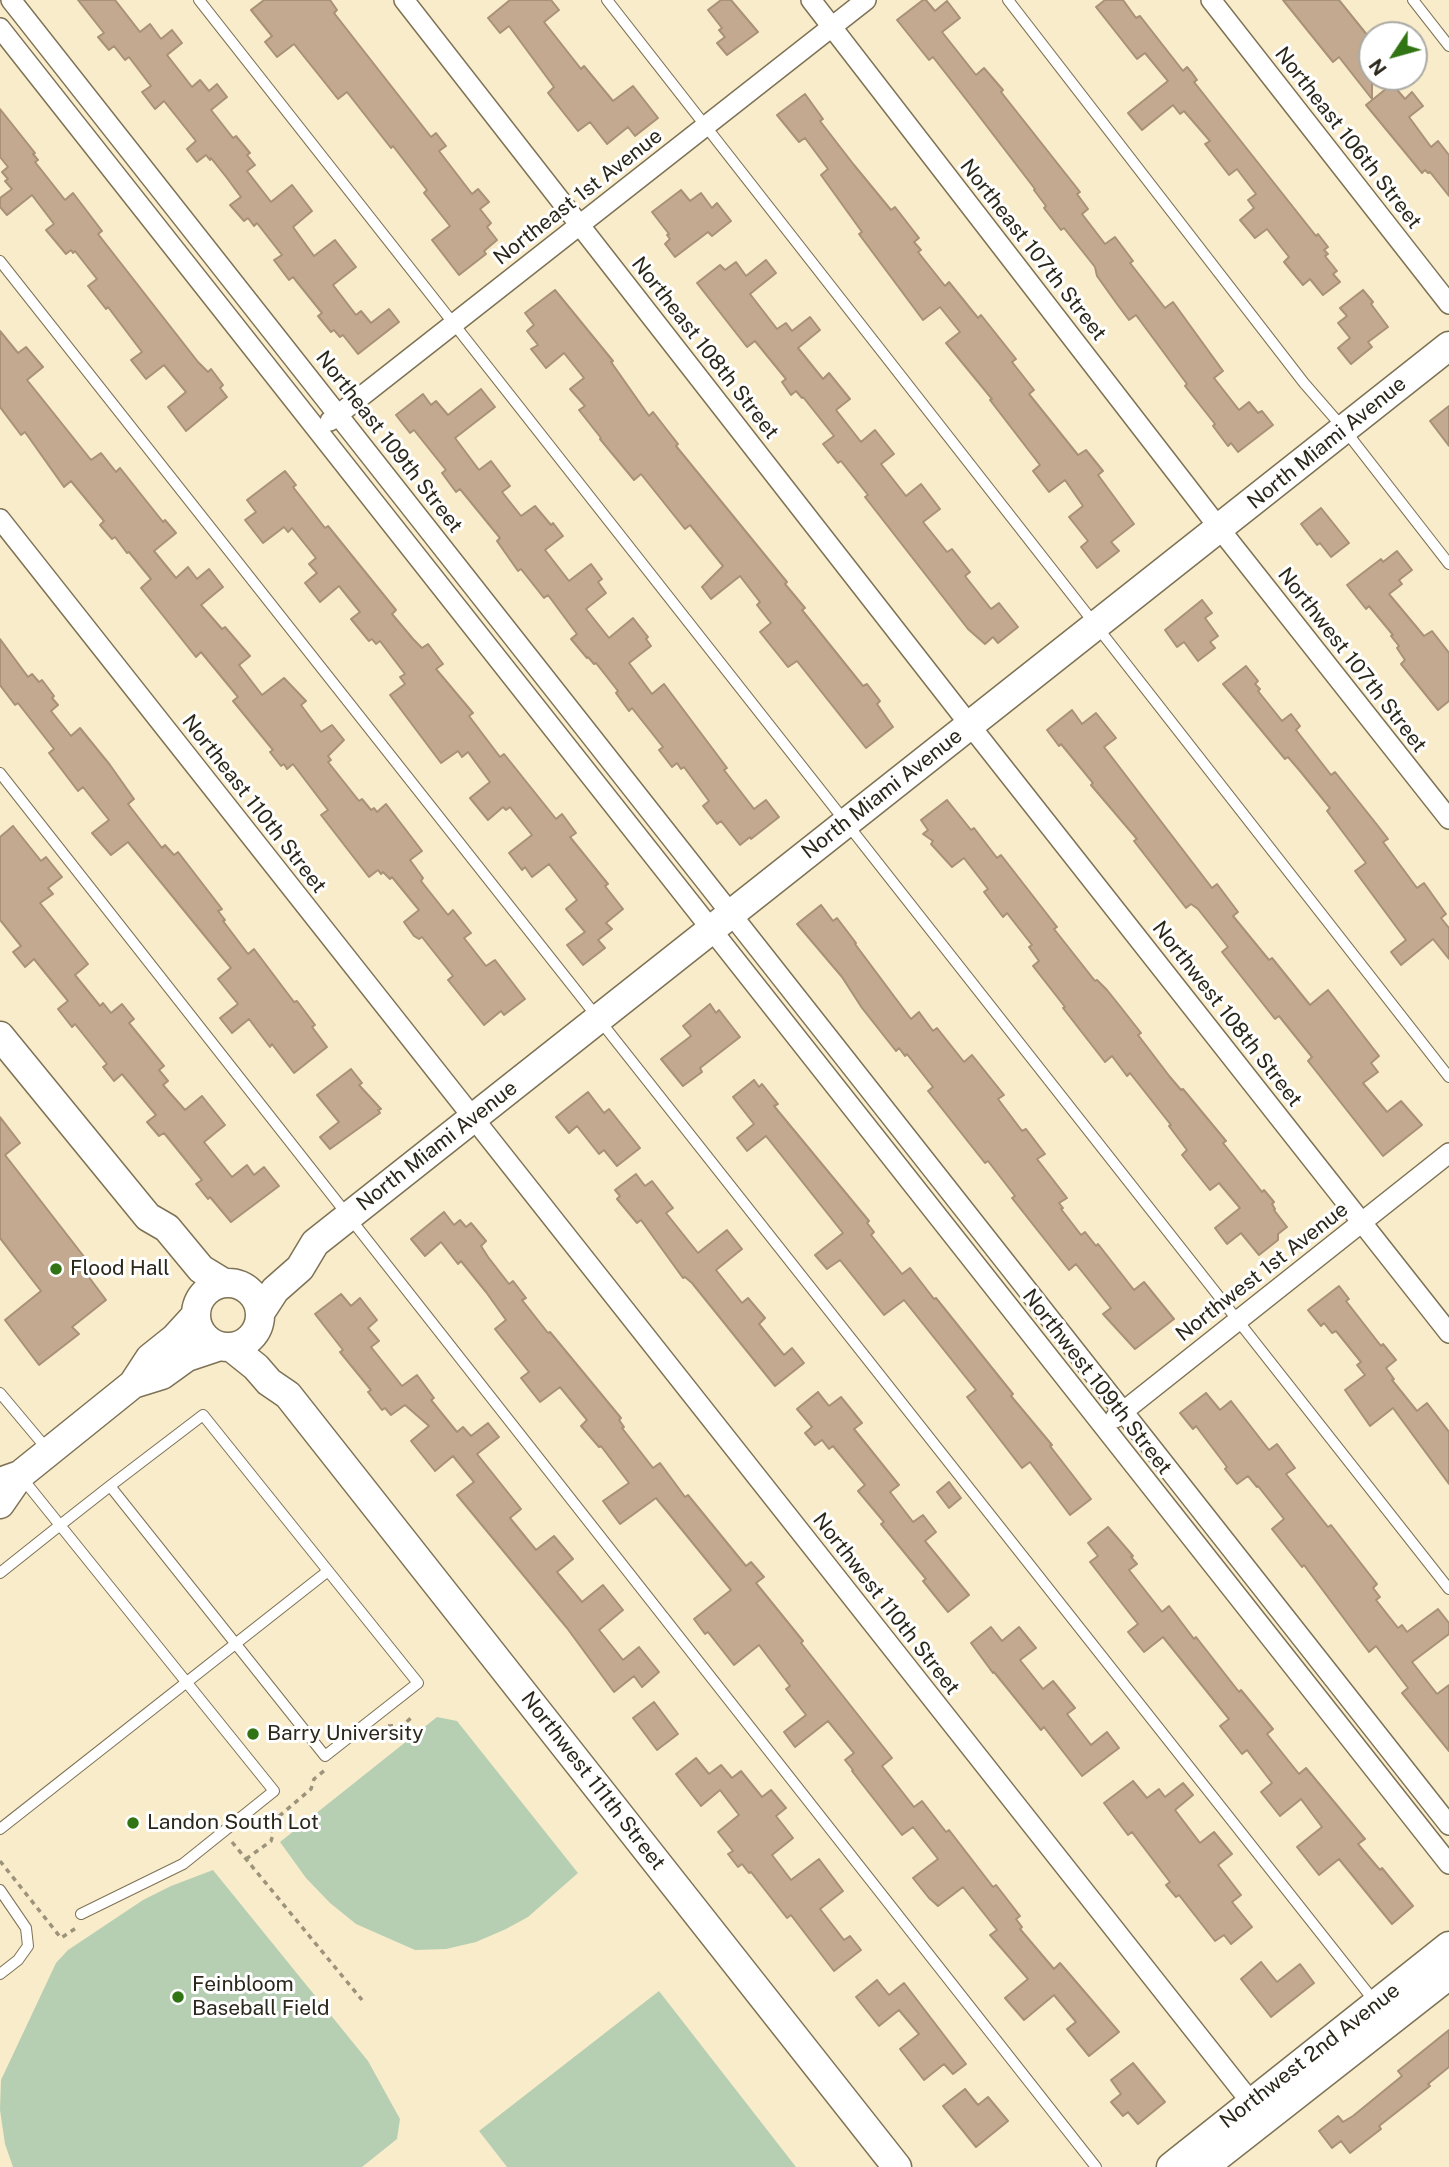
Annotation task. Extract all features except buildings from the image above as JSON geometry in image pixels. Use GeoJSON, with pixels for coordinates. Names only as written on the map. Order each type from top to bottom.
{"type":"FeatureCollection","features":[{"type":"Feature","properties":{"kind":"street","name":"Northeast 109th Street"},"geometry":{"type":"LineString","coordinates":[[11,0],[574,713],[721,921]]}},
{"type":"Feature","properties":{"kind":"street","name":"Northeast 108th Street"},"geometry":{"type":"LineString","coordinates":[[404,0],[970,724]]}},
{"type":"Feature","properties":{"kind":"street","name":"Northeast 107th Street"},"geometry":{"type":"LineString","coordinates":[[811,0],[1220,528]]}},
{"type":"Feature","properties":{"kind":"street","name":"Northeast 1st Avenue"},"geometry":{"type":"LineString","coordinates":[[318,430],[866,0]]}},
{"type":"Feature","properties":{"kind":"street","name":"Northeast 106th Street"},"geometry":{"type":"LineString","coordinates":[[1211,0],[1449,304]]}},
{"type":"Feature","properties":{"kind":"street"},"geometry":{"type":"LineString","coordinates":[[0,28],[553,728],[721,921]]}},
{"type":"Feature","properties":{"kind":"street"},"geometry":{"type":"LineString","coordinates":[[87,137],[106,120]]}},
{"type":"Feature","properties":{"kind":"street"},"geometry":{"type":"LineString","coordinates":[[197,277],[217,261]]}},
{"type":"Feature","properties":{"kind":"street","name":"North Miami Avenue"},"geometry":{"type":"LineString","coordinates":[[230,1284],[258,1276],[289,1252],[315,1243],[1449,346]]}},
{"type":"Feature","properties":{"kind":"street","name":"Northeast 110th Street"},"geometry":{"type":"LineString","coordinates":[[0,519],[472,1117]]}},
{"type":"Feature","properties":{"kind":"street","name":"Northwest 107th Street"},"geometry":{"type":"LineString","coordinates":[[1220,528],[1449,819]]}},
{"type":"Feature","properties":{"kind":"street"},"geometry":{"type":"LineString","coordinates":[[453,601],[474,585]]}},
{"type":"Feature","properties":{"kind":"street"},"geometry":{"type":"LineString","coordinates":[[553,728],[574,713]]}},
{"type":"Feature","properties":{"kind":"street","name":"Northwest 108th Street"},"geometry":{"type":"LineString","coordinates":[[970,724],[1449,1333]]}},
{"type":"Feature","properties":{"kind":"street","name":"Northwest 109th Street"},"geometry":{"type":"LineString","coordinates":[[721,921],[861,1077],[1449,1825]]}},
{"type":"Feature","properties":{"kind":"street","name":"Northwest 109th Street"},"geometry":{"type":"LineString","coordinates":[[721,921],[841,1094],[1449,1864]]}},
{"type":"Feature","properties":{"kind":"street"},"geometry":{"type":"LineString","coordinates":[[0,1035],[148,1217],[155,1238],[188,1281],[197,1309],[197,1324],[205,1338],[225,1347]]}},
{"type":"Feature","properties":{"kind":"street"},"geometry":{"type":"LineString","coordinates":[[841,1094],[861,1077]]}},
{"type":"Feature","properties":{"kind":"street","name":"Northwest 110th Street"},"geometry":{"type":"LineString","coordinates":[[472,1117],[1258,2111]]}},
{"type":"Feature","properties":{"kind":"street","name":"Northwest 1st Avenue"},"geometry":{"type":"LineString","coordinates":[[1104,1427],[1449,1153]]}},
{"type":"Feature","properties":{"kind":"street"},"geometry":{"type":"LineString","coordinates":[[134,1384],[162,1375],[187,1357],[239,1345],[252,1336],[260,1317],[253,1295],[201,1269],[167,1228],[148,1217]]}},
{"type":"Feature","properties":{"kind":"street"},"geometry":{"type":"LineString","coordinates":[[969,1257],[989,1241]]}},
{"type":"Feature","properties":{"kind":"street","name":"North Miami Avenue"},"geometry":{"type":"LineString","coordinates":[[260,1317],[275,1290],[300,1268],[315,1243]]}},
{"type":"Feature","properties":{"kind":"street"},"geometry":{"type":"LineString","coordinates":[[0,1504],[10,1478],[49,1452],[134,1384],[150,1358],[176,1338],[209,1289],[230,1284]]}},
{"type":"Feature","properties":{"kind":"street","name":"Northwest 111th Street"},"geometry":{"type":"LineString","coordinates":[[260,1317],[267,1348],[281,1371],[288,1395]]}},
{"type":"Feature","properties":{"kind":"street","name":"Northwest 111th Street"},"geometry":{"type":"LineString","coordinates":[[225,1347],[257,1367],[269,1382],[288,1395],[897,2167]]}},
{"type":"Feature","properties":{"kind":"street"},"geometry":{"type":"LineString","coordinates":[[1237,1596],[1256,1581]]}},
{"type":"Feature","properties":{"kind":"street"},"geometry":{"type":"LineString","coordinates":[[1354,1744],[1373,1728]]}},
{"type":"Feature","properties":{"kind":"street","name":"Northwest 2nd Avenue"},"geometry":{"type":"LineString","coordinates":[[1171,2167],[1258,2111],[1383,2012],[1449,1946]]}},
{"type":"Feature","properties":{"kind":"street","name":"Northwest 2nd Avenue"},"geometry":{"type":"LineString","coordinates":[[1383,2012],[1449,1975]]}},
{"type":"Feature","properties":{"kind":"street","name":"Northwest 2nd Avenue"},"geometry":{"type":"LineString","coordinates":[[1204,2167],[1258,2111]]}},
{"type":"Feature","properties":{"kind":"lane"},"geometry":{"type":"LineString","coordinates":[[199,0],[1449,1589]]}},
{"type":"Feature","properties":{"kind":"lane"},"geometry":{"type":"LineString","coordinates":[[607,0],[1449,1077]]}},
{"type":"Feature","properties":{"kind":"lane"},"geometry":{"type":"LineString","coordinates":[[1008,0],[1304,383],[1344,429],[1449,564]]}},
{"type":"Feature","properties":{"kind":"lane"},"geometry":{"type":"LineString","coordinates":[[1413,0],[1449,46]]}},
{"type":"Feature","properties":{"kind":"lane"},"geometry":{"type":"LineString","coordinates":[[0,261],[1383,2012]]}},
{"type":"Feature","properties":{"kind":"lane"},"geometry":{"type":"LineString","coordinates":[[0,773],[1096,2167]]}},
{"type":"Feature","properties":{"kind":"lane"},"geometry":{"type":"LineString","coordinates":[[0,1393],[49,1452]]}},
{"type":"Feature","properties":{"kind":"lane"},"geometry":{"type":"LineString","coordinates":[[0,1573],[110,1486],[203,1415],[418,1683],[326,1756],[110,1486]]}},
{"type":"Feature","properties":{"kind":"lane"},"geometry":{"type":"LineString","coordinates":[[10,1478],[59,1526],[274,1791],[183,1864],[82,1918]]}},
{"type":"Feature","properties":{"kind":"lane"},"geometry":{"type":"LineString","coordinates":[[0,1829],[328,1571]]}},
{"type":"Feature","properties":{"kind":"lane"},"geometry":{"type":"LineString","coordinates":[[0,1890],[26,1928],[28,1946],[18,1960],[0,1974]]}},
{"type":"Feature","properties":{"kind":"path"},"geometry":{"type":"LineString","coordinates":[[382,1727],[403,1725],[411,1718]]}},
{"type":"Feature","properties":{"kind":"path"},"geometry":{"type":"LineString","coordinates":[[246,1859],[271,1841],[274,1834],[271,1823],[311,1789],[314,1779],[328,1767]]}},
{"type":"Feature","properties":{"kind":"path"},"geometry":{"type":"LineString","coordinates":[[228,1839],[362,2000]]}},
{"type":"Feature","properties":{"kind":"path"},"geometry":{"type":"LineString","coordinates":[[0,1861],[61,1938],[82,1918]]}},
{"type":"Feature","properties":{"kind":"green space"},"geometry":{"type":"Polygon","coordinates":[[[437,1717],[457,1721],[578,1873],[528,1917],[506,1929],[476,1942],[446,1949],[415,1950],[356,1924],[330,1903],[306,1878],[280,1842],[437,1717]]]}},
{"type":"Feature","properties":{"kind":"green space","name":"Feinbloom Baseball Field"},"geometry":{"type":"Polygon","coordinates":[[[213,1870],[368,2061],[400,2119],[397,2139],[362,2167],[13,2167],[5,2144],[0,2110],[1,2080],[56,1963],[68,1950],[143,1900],[213,1870]]]}},
{"type":"Feature","properties":{"kind":"green space"},"geometry":{"type":"Polygon","coordinates":[[[659,1991],[796,2167],[507,2167],[479,2131],[659,1991]]]}},
{"type":"Feature","properties":{"kind":"place","name":"Flood Hall"},"geometry":{"type":"Point","coordinates":[56,1269]}},
{"type":"Feature","properties":{"kind":"place","name":"Barry University"},"geometry":{"type":"Point","coordinates":[253,1734]}},
{"type":"Feature","properties":{"kind":"place","name":"Landon South Lot"},"geometry":{"type":"Point","coordinates":[133,1823]}},
{"type":"Feature","properties":{"kind":"place","name":"Feinbloom Baseball Field"},"geometry":{"type":"Point","coordinates":[178,1997]}}]}
